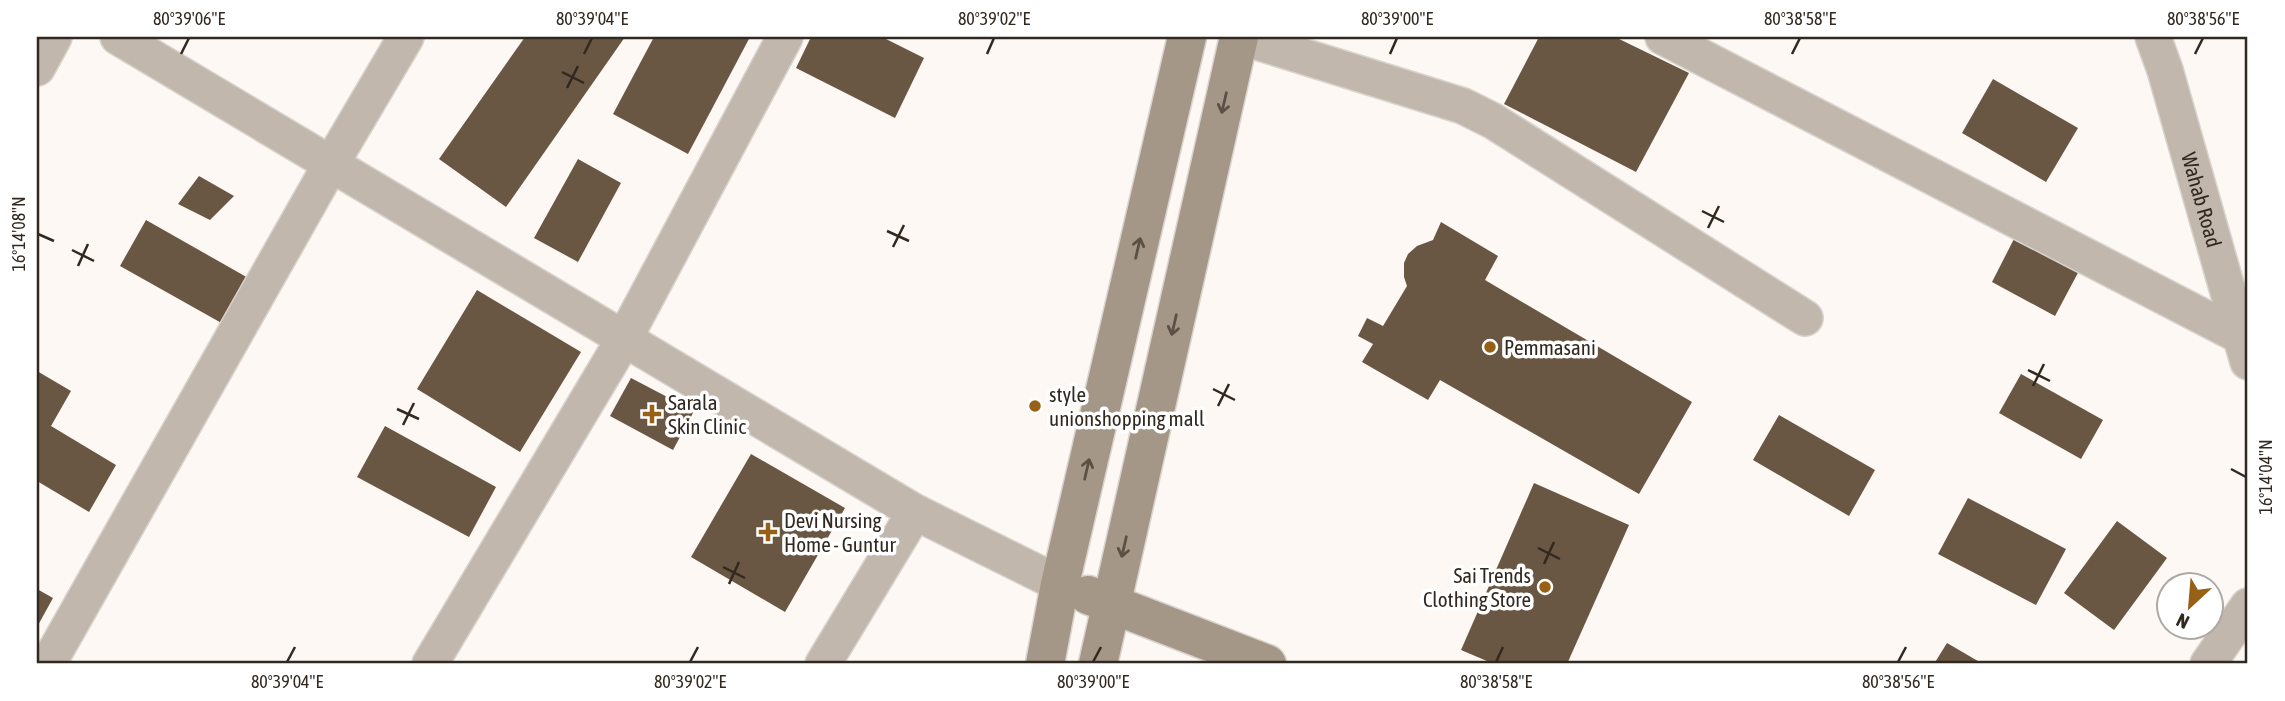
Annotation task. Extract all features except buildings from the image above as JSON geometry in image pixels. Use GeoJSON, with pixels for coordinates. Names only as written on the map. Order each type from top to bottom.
{"type":"FeatureCollection","features":[{"type":"Feature","properties":{"kind":"main road"},"geometry":{"type":"LineString","coordinates":[[1045,664],[1060,584],[1188,37]]}},
{"type":"Feature","properties":{"kind":"main road"},"geometry":{"type":"LineString","coordinates":[[1098,664],[1240,37]]}},
{"type":"Feature","properties":{"kind":"main road"},"geometry":{"type":"LineString","coordinates":[[1060,584],[1267,664]]}},
{"type":"Feature","properties":{"kind":"street"},"geometry":{"type":"LineString","coordinates":[[37,68],[54,37]]}},
{"type":"Feature","properties":{"kind":"street"},"geometry":{"type":"LineString","coordinates":[[118,37],[915,512],[1060,584]]}},
{"type":"Feature","properties":{"kind":"street"},"geometry":{"type":"LineString","coordinates":[[48,664],[331,164],[406,37]]}},
{"type":"Feature","properties":{"kind":"street"},"geometry":{"type":"LineString","coordinates":[[430,664],[624,338],[785,37]]}},
{"type":"Feature","properties":{"kind":"street"},"geometry":{"type":"LineString","coordinates":[[1240,37],[1463,106],[1493,121],[1805,318]]}},
{"type":"Feature","properties":{"kind":"street"},"geometry":{"type":"LineString","coordinates":[[1663,37],[2245,350]]}},
{"type":"Feature","properties":{"kind":"street","name":"Wahab Road"},"geometry":{"type":"LineString","coordinates":[[2153,37],[2165,70],[2245,350]]}},
{"type":"Feature","properties":{"kind":"street"},"geometry":{"type":"LineString","coordinates":[[2165,70],[2183,37]]}},
{"type":"Feature","properties":{"kind":"street"},"geometry":{"type":"LineString","coordinates":[[823,664],[915,512]]}},
{"type":"Feature","properties":{"kind":"street"},"geometry":{"type":"LineString","coordinates":[[2208,664],[2248,606]]}},
{"type":"Feature","properties":{"kind":"place","name":"Pemmasani"},"geometry":{"type":"Point","coordinates":[1490,347]}},
{"type":"Feature","properties":{"kind":"place","name":"style unionshopping mall"},"geometry":{"type":"Point","coordinates":[1035,406]}},
{"type":"Feature","properties":{"kind":"place","name":"Sarala Skin Clinic"},"geometry":{"type":"Point","coordinates":[652,414]}},
{"type":"Feature","properties":{"kind":"place","name":"Devi Nursing Home - Guntur"},"geometry":{"type":"Point","coordinates":[768,532]}},
{"type":"Feature","properties":{"kind":"place","name":"Sai Trends Clothing Store"},"geometry":{"type":"Point","coordinates":[1545,587]}}]}
